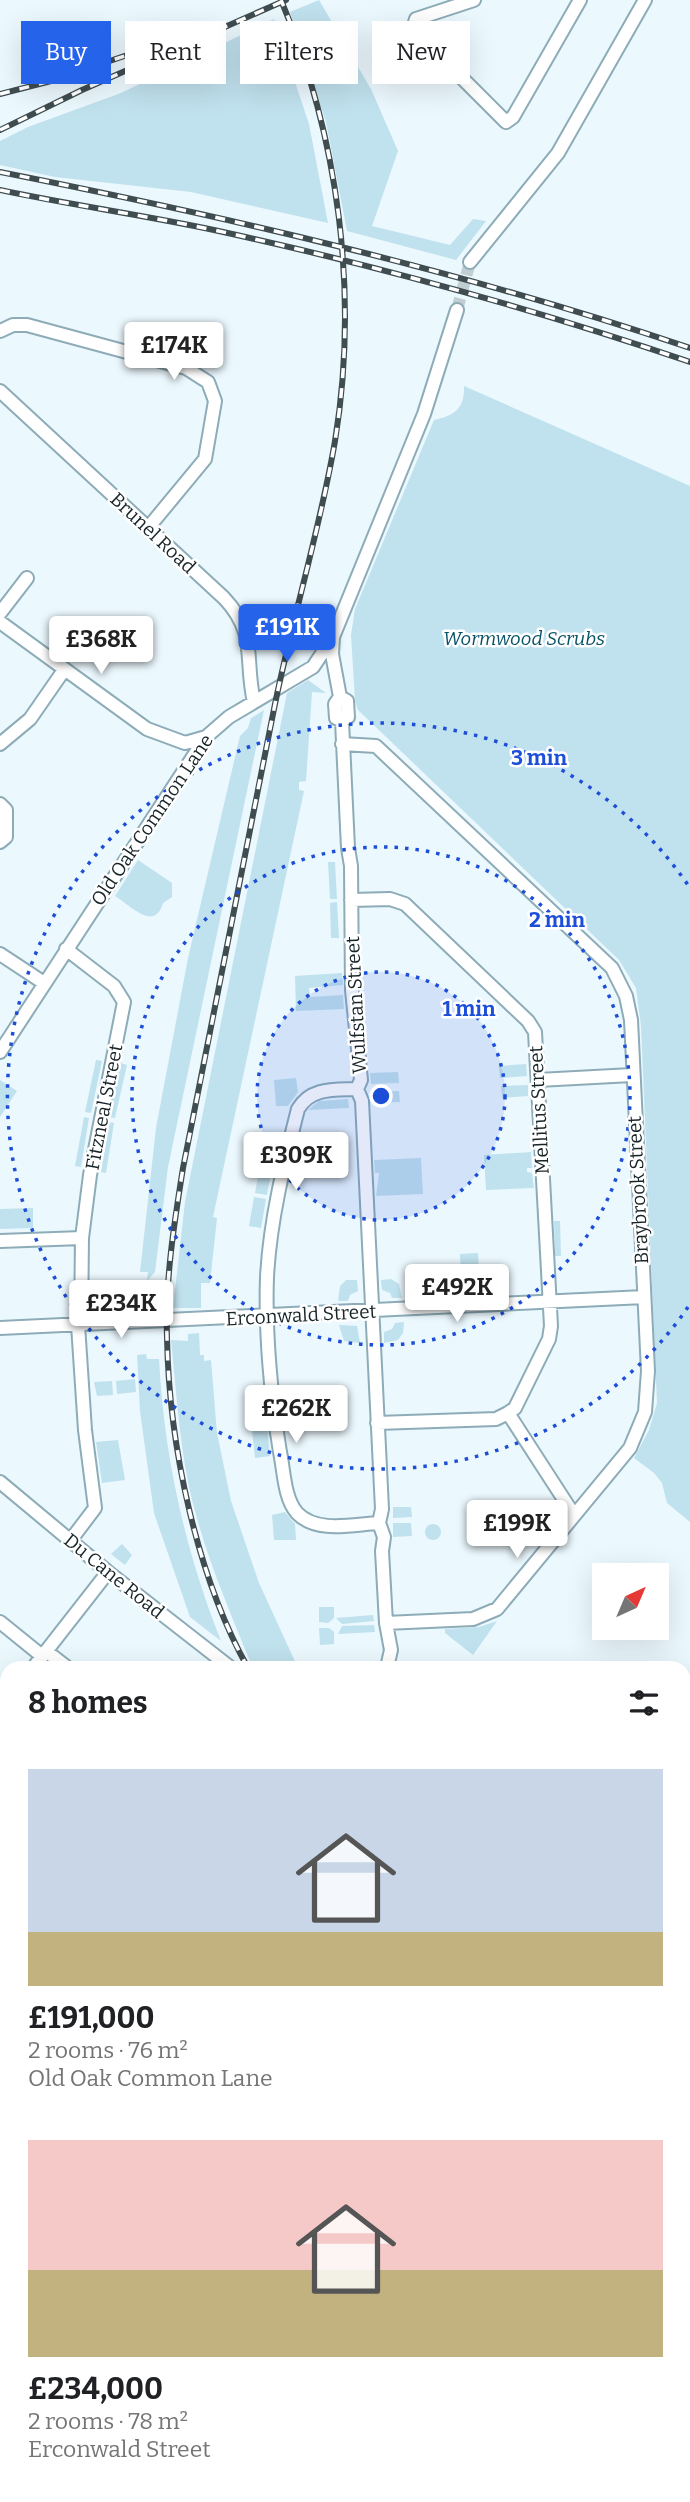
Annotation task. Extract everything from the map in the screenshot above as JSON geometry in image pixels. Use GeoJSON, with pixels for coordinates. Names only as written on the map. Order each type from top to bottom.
{"type":"FeatureCollection","features":[{"type":"Feature","properties":{"kind":"street"},"geometry":{"type":"LineString","coordinates":[[474,0],[416,19],[413,29],[506,122],[513,117],[580,0]]}},
{"type":"Feature","properties":{"kind":"street"},"geometry":{"type":"LineString","coordinates":[[470,262],[558,153],[645,0]]}},
{"type":"Feature","properties":{"kind":"street","name":"Old Oak Common Lane"},"geometry":{"type":"LineString","coordinates":[[0,1052],[206,737],[254,702],[313,667],[333,637],[411,448],[457,310]]}},
{"type":"Feature","properties":{"kind":"street"},"geometry":{"type":"LineString","coordinates":[[0,331],[13,325],[27,325],[186,368],[208,382],[215,401],[205,459],[148,528]]}},
{"type":"Feature","properties":{"kind":"street","name":"Brunel Road"},"geometry":{"type":"LineString","coordinates":[[0,391],[239,616],[250,649],[254,702]]}},
{"type":"Feature","properties":{"kind":"street"},"geometry":{"type":"LineString","coordinates":[[0,613],[26,578]]}},
{"type":"Feature","properties":{"kind":"street"},"geometry":{"type":"LineString","coordinates":[[0,621],[147,729],[185,743],[206,737]]}},
{"type":"Feature","properties":{"kind":"street","name":"Wulfstan Street"},"geometry":{"type":"LineString","coordinates":[[333,637],[332,654],[340,697],[335,704],[336,718],[342,721],[351,900],[352,990],[360,1080],[357,1089],[362,1101],[382,1509],[379,1523],[384,1537],[382,1551],[386,1623],[382,1634],[387,1661]]}},
{"type":"Feature","properties":{"kind":"street"},"geometry":{"type":"LineString","coordinates":[[0,744],[30,719],[64,670]]}},
{"type":"Feature","properties":{"kind":"street","name":"Braybrook Street"},"geometry":{"type":"LineString","coordinates":[[342,744],[376,746],[612,968],[622,986],[629,1008],[644,1297],[648,1391],[641,1425],[630,1448],[504,1603],[490,1614],[473,1619],[386,1623]]}},
{"type":"Feature","properties":{"kind":"street"},"geometry":{"type":"LineString","coordinates":[[0,804],[6,810],[6,837],[0,842]]}},
{"type":"Feature","properties":{"kind":"street","name":"Mellitus Street"},"geometry":{"type":"LineString","coordinates":[[351,900],[390,899],[405,904],[532,1027],[538,1080],[549,1339],[515,1408],[508,1413]]}},
{"type":"Feature","properties":{"kind":"street","name":"Fitzneal Street"},"geometry":{"type":"LineString","coordinates":[[66,949],[104,977],[119,991],[124,1002],[90,1175],[82,1238],[80,1292],[83,1299],[80,1320]]}},
{"type":"Feature","properties":{"kind":"street"},"geometry":{"type":"LineString","coordinates":[[0,954],[44,983]]}},
{"type":"Feature","properties":{"kind":"street"},"geometry":{"type":"LineString","coordinates":[[538,1080],[632,1075]]}},
{"type":"Feature","properties":{"kind":"street"},"geometry":{"type":"LineString","coordinates":[[357,1089],[319,1091],[307,1097],[298,1109],[270,1244],[267,1279],[275,1424],[292,1504],[306,1520],[324,1526],[379,1523]]}},
{"type":"Feature","properties":{"kind":"street"},"geometry":{"type":"LineString","coordinates":[[0,1241],[82,1238]]}},
{"type":"Feature","properties":{"kind":"street","name":"Erconwald Street"},"geometry":{"type":"LineString","coordinates":[[0,1328],[80,1320],[269,1317],[644,1297]]}},
{"type":"Feature","properties":{"kind":"street"},"geometry":{"type":"LineString","coordinates":[[70,1541],[95,1508],[85,1430],[80,1320]]}},
{"type":"Feature","properties":{"kind":"street"},"geometry":{"type":"LineString","coordinates":[[377,1423],[496,1419],[508,1413],[574,1515]]}},
{"type":"Feature","properties":{"kind":"street","name":"Du Cane Road"},"geometry":{"type":"LineString","coordinates":[[0,1482],[108,1572],[222,1661]]}},
{"type":"Feature","properties":{"kind":"street"},"geometry":{"type":"LineString","coordinates":[[38,1661],[108,1572]]}},
{"type":"Feature","properties":{"kind":"street"},"geometry":{"type":"LineString","coordinates":[[0,1622],[57,1661]]}},
{"type":"Feature","properties":{"kind":"green space"},"geometry":{"type":"Polygon","coordinates":[[[319,0],[331,21],[293,21],[290,12],[319,0]]]}},
{"type":"Feature","properties":{"kind":"green space"},"geometry":{"type":"Polygon","coordinates":[[[240,35],[240,84],[296,84],[309,124],[328,223],[191,192],[55,177],[0,165],[0,141],[28,127],[140,84],[226,84],[226,42],[240,35]]]}},
{"type":"Feature","properties":{"kind":"green space"},"geometry":{"type":"Polygon","coordinates":[[[358,67],[371,89],[398,151],[372,226],[450,245],[473,219],[486,221],[456,260],[347,231],[326,122],[314,84],[358,84],[358,67]]]}},
{"type":"Feature","properties":{"kind":"green space","name":"Wormwood Scrubs"},"geometry":{"type":"Polygon","coordinates":[[[464,386],[690,486],[690,1522],[667,1503],[662,1483],[654,1473],[634,1458],[649,1430],[657,1403],[641,1026],[636,988],[619,960],[358,710],[355,701],[351,635],[355,609],[434,420],[457,410],[463,400],[464,386]]]}},
{"type":"Feature","properties":{"kind":"green space"},"geometry":{"type":"Polygon","coordinates":[[[308,680],[326,693],[312,692],[306,781],[299,782],[299,790],[304,791],[213,1217],[217,1218],[210,1283],[201,1283],[201,1308],[173,1308],[185,1202],[287,693],[308,680]]]}},
{"type":"Feature","properties":{"kind":"green space"},"geometry":{"type":"Polygon","coordinates":[[[264,710],[168,1167],[155,1272],[147,1281],[148,1272],[140,1272],[156,1128],[188,958],[240,736],[248,728],[251,718],[264,710]]]}},
{"type":"Feature","properties":{"kind":"green space"},"geometry":{"type":"Polygon","coordinates":[[[138,860],[172,883],[172,897],[163,903],[154,916],[142,914],[115,896],[138,860]]]}},
{"type":"Feature","properties":{"kind":"green space"},"geometry":{"type":"Polygon","coordinates":[[[328,862],[335,862],[337,899],[330,899],[328,862]]]}},
{"type":"Feature","properties":{"kind":"green space"},"geometry":{"type":"Polygon","coordinates":[[[337,902],[339,938],[331,938],[330,903],[337,902]]]}},
{"type":"Feature","properties":{"kind":"green space"},"geometry":{"type":"Polygon","coordinates":[[[342,973],[343,985],[309,988],[310,997],[343,995],[344,1009],[296,1011],[295,976],[342,973]]]}},
{"type":"Feature","properties":{"kind":"green space"},"geometry":{"type":"Polygon","coordinates":[[[96,1060],[102,1061],[91,1113],[85,1112],[96,1060]]]}},
{"type":"Feature","properties":{"kind":"green space"},"geometry":{"type":"Polygon","coordinates":[[[121,1063],[127,1065],[115,1118],[109,1117],[121,1063]]]}},
{"type":"Feature","properties":{"kind":"green space"},"geometry":{"type":"Polygon","coordinates":[[[526,1064],[527,1076],[500,1078],[499,1066],[526,1064]]]}},
{"type":"Feature","properties":{"kind":"green space"},"geometry":{"type":"Polygon","coordinates":[[[398,1072],[399,1083],[371,1084],[370,1073],[398,1072]]]}},
{"type":"Feature","properties":{"kind":"green space"},"geometry":{"type":"Polygon","coordinates":[[[296,1078],[298,1092],[288,1106],[276,1106],[274,1080],[296,1078]]]}},
{"type":"Feature","properties":{"kind":"green space"},"geometry":{"type":"Polygon","coordinates":[[[0,1080],[17,1091],[0,1117],[0,1080]]]}},
{"type":"Feature","properties":{"kind":"green space"},"geometry":{"type":"Polygon","coordinates":[[[528,1085],[528,1096],[502,1098],[501,1086],[528,1085]]]}},
{"type":"Feature","properties":{"kind":"green space"},"geometry":{"type":"Polygon","coordinates":[[[399,1091],[400,1102],[372,1103],[371,1092],[399,1091]]]}},
{"type":"Feature","properties":{"kind":"green space"},"geometry":{"type":"Polygon","coordinates":[[[348,1099],[349,1108],[308,1110],[319,1101],[348,1099]]]}},
{"type":"Feature","properties":{"kind":"green space"},"geometry":{"type":"Polygon","coordinates":[[[84,1117],[89,1118],[81,1167],[75,1166],[84,1117]]]}},
{"type":"Feature","properties":{"kind":"green space"},"geometry":{"type":"Polygon","coordinates":[[[109,1122],[114,1123],[106,1173],[101,1172],[109,1122]]]}},
{"type":"Feature","properties":{"kind":"green space"},"geometry":{"type":"Polygon","coordinates":[[[531,1152],[532,1168],[527,1168],[527,1172],[532,1173],[534,1188],[486,1190],[484,1155],[531,1152]]]}},
{"type":"Feature","properties":{"kind":"green space"},"geometry":{"type":"Polygon","coordinates":[[[421,1158],[423,1194],[376,1196],[379,1173],[375,1173],[374,1160],[421,1158]]]}},
{"type":"Feature","properties":{"kind":"green space"},"geometry":{"type":"Polygon","coordinates":[[[260,1165],[272,1168],[267,1195],[255,1193],[260,1165]]]}},
{"type":"Feature","properties":{"kind":"green space"},"geometry":{"type":"Polygon","coordinates":[[[254,1197],[266,1199],[261,1228],[249,1226],[254,1197]]]}},
{"type":"Feature","properties":{"kind":"green space"},"geometry":{"type":"Polygon","coordinates":[[[33,1208],[33,1228],[0,1229],[0,1209],[33,1208]]]}},
{"type":"Feature","properties":{"kind":"green space"},"geometry":{"type":"Polygon","coordinates":[[[554,1221],[560,1221],[561,1256],[555,1256],[554,1221]]]}},
{"type":"Feature","properties":{"kind":"green space"},"geometry":{"type":"Polygon","coordinates":[[[478,1253],[480,1293],[462,1294],[460,1254],[478,1253]]]}},
{"type":"Feature","properties":{"kind":"green space"},"geometry":{"type":"Polygon","coordinates":[[[391,1279],[399,1284],[402,1298],[392,1298],[390,1293],[382,1290],[381,1280],[391,1279]]]}},
{"type":"Feature","properties":{"kind":"green space"},"geometry":{"type":"Polygon","coordinates":[[[346,1280],[357,1280],[358,1291],[350,1295],[348,1301],[338,1301],[340,1286],[346,1280]]]}},
{"type":"Feature","properties":{"kind":"green space"},"geometry":{"type":"Polygon","coordinates":[[[404,1322],[403,1333],[398,1340],[384,1343],[384,1332],[392,1329],[395,1323],[404,1322]]]}},
{"type":"Feature","properties":{"kind":"green space"},"geometry":{"type":"Polygon","coordinates":[[[339,1325],[357,1326],[360,1343],[344,1341],[339,1325]]]}},
{"type":"Feature","properties":{"kind":"green space"},"geometry":{"type":"Polygon","coordinates":[[[199,1333],[200,1355],[204,1355],[204,1361],[211,1360],[217,1433],[231,1501],[259,1583],[295,1661],[250,1661],[201,1531],[182,1448],[171,1340],[188,1341],[188,1334],[199,1333]]]}},
{"type":"Feature","properties":{"kind":"green space"},"geometry":{"type":"Polygon","coordinates":[[[146,1354],[147,1359],[159,1359],[166,1432],[178,1503],[197,1572],[221,1641],[190,1617],[154,1513],[140,1411],[137,1355],[146,1354]]]}},
{"type":"Feature","properties":{"kind":"green space"},"geometry":{"type":"Polygon","coordinates":[[[135,1379],[136,1392],[117,1394],[116,1381],[135,1379]]]}},
{"type":"Feature","properties":{"kind":"green space"},"geometry":{"type":"Polygon","coordinates":[[[112,1381],[113,1395],[97,1396],[94,1382],[112,1381]]]}},
{"type":"Feature","properties":{"kind":"green space"},"geometry":{"type":"Polygon","coordinates":[[[264,1393],[270,1456],[255,1458],[248,1394],[264,1393]]]}},
{"type":"Feature","properties":{"kind":"green space"},"geometry":{"type":"Polygon","coordinates":[[[118,1440],[125,1480],[102,1483],[96,1442],[118,1440]]]}},
{"type":"Feature","properties":{"kind":"green space"},"geometry":{"type":"Polygon","coordinates":[[[393,1507],[411,1507],[412,1517],[393,1518],[393,1507]]]}},
{"type":"Feature","properties":{"kind":"green space"},"geometry":{"type":"Polygon","coordinates":[[[285,1512],[295,1524],[296,1540],[274,1540],[272,1515],[285,1512]]]}},
{"type":"Feature","properties":{"kind":"green space"},"geometry":{"type":"Polygon","coordinates":[[[393,1523],[411,1523],[412,1536],[393,1537],[393,1523]]]}},
{"type":"Feature","properties":{"kind":"green space"},"geometry":{"type":"Polygon","coordinates":[[[433,1524],[441,1532],[433,1540],[425,1532],[433,1524]]]}},
{"type":"Feature","properties":{"kind":"green space"},"geometry":{"type":"Polygon","coordinates":[[[122,1544],[132,1555],[125,1565],[111,1554],[122,1544]]]}},
{"type":"Feature","properties":{"kind":"green space"},"geometry":{"type":"Polygon","coordinates":[[[319,1607],[334,1607],[334,1618],[328,1623],[319,1622],[319,1607]]]}},
{"type":"Feature","properties":{"kind":"green space"},"geometry":{"type":"Polygon","coordinates":[[[373,1615],[374,1621],[342,1624],[336,1618],[373,1615]]]}},
{"type":"Feature","properties":{"kind":"green space"},"geometry":{"type":"Polygon","coordinates":[[[497,1621],[473,1655],[445,1633],[445,1629],[479,1627],[497,1621]]]}},
{"type":"Feature","properties":{"kind":"green space"},"geometry":{"type":"Polygon","coordinates":[[[374,1625],[375,1632],[338,1634],[342,1626],[374,1625]]]}},
{"type":"Feature","properties":{"kind":"green space"},"geometry":{"type":"Polygon","coordinates":[[[319,1628],[329,1628],[334,1632],[334,1644],[320,1645],[319,1628]]]}},
{"type":"Feature","properties":{"kind":"tunnel"},"geometry":{"type":"LineString","coordinates":[[457,310],[470,262]]}},
{"type":"Feature","properties":{"kind":"railway"},"geometry":{"type":"LineString","coordinates":[[245,1661],[214,1592],[189,1508],[173,1421],[167,1295],[183,1168],[275,704],[329,474],[342,385],[345,329],[339,217],[317,106],[301,52],[281,0]]}},
{"type":"Feature","properties":{"kind":"railway"},"geometry":{"type":"LineString","coordinates":[[0,130],[82,90],[286,0]]}},
{"type":"Feature","properties":{"kind":"railway"},"geometry":{"type":"LineString","coordinates":[[0,94],[51,81],[125,56]]}},
{"type":"Feature","properties":{"kind":"railway"},"geometry":{"type":"LineString","coordinates":[[0,172],[174,208],[348,249],[520,295],[690,348]]}},
{"type":"Feature","properties":{"kind":"railway"},"geometry":{"type":"LineString","coordinates":[[0,190],[214,230],[334,258],[513,306],[690,362]]}}]}
